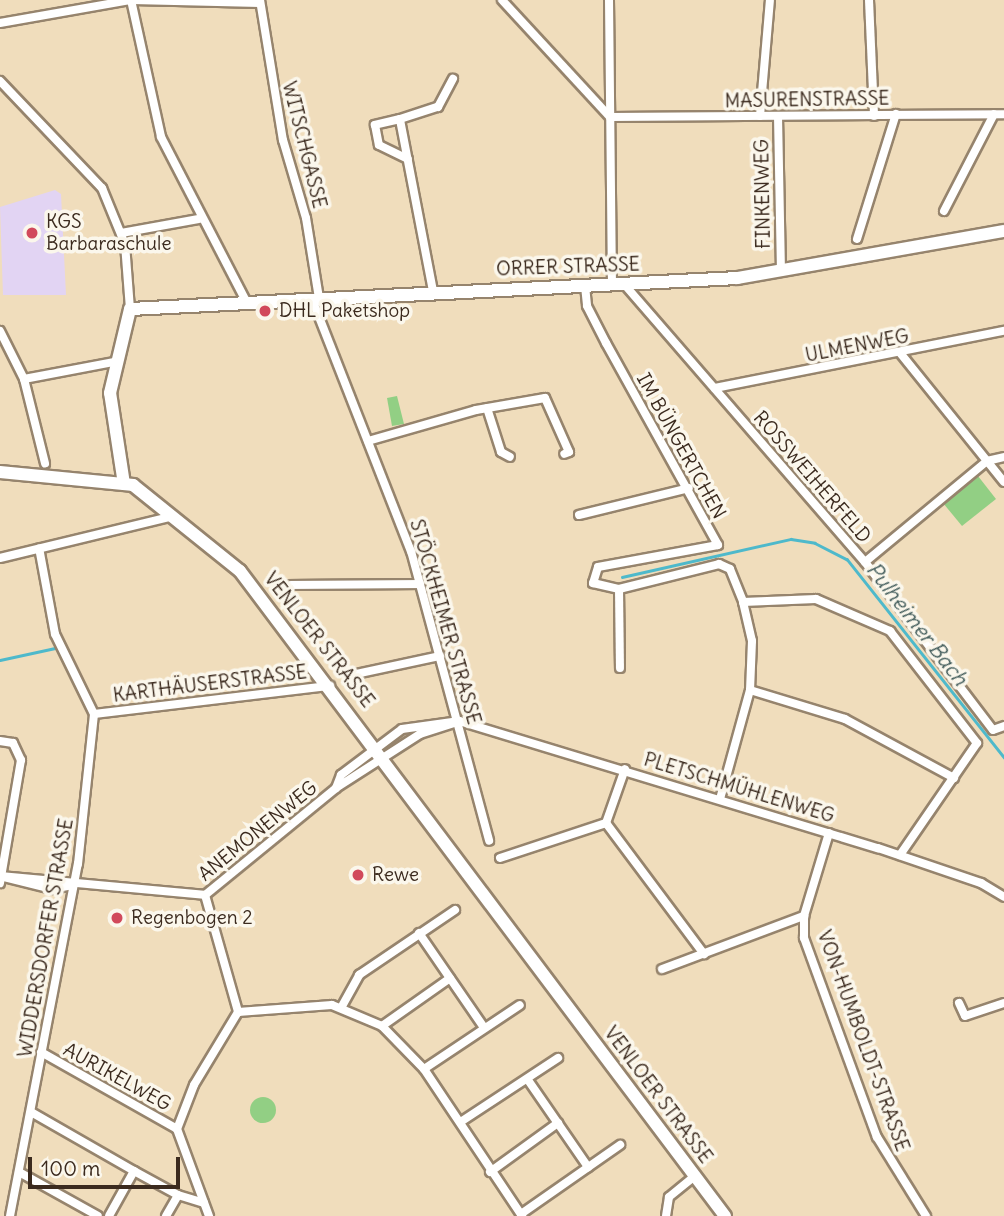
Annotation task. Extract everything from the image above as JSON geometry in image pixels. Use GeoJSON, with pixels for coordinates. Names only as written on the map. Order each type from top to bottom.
{"type":"FeatureCollection","features":[{"type":"Feature","properties":{"kind":"main road","name":"ORRER STRASSE"},"geometry":{"type":"LineString","coordinates":[[130,309],[433,291],[586,286],[781,271],[1004,231]]}},
{"type":"Feature","properties":{"kind":"main road"},"geometry":{"type":"LineString","coordinates":[[0,472],[124,484],[110,415],[114,362],[130,309]]}},
{"type":"Feature","properties":{"kind":"main road","name":"VENLOER STRASSE"},"geometry":{"type":"LineString","coordinates":[[124,484],[240,571],[381,753],[724,1216]]}},
{"type":"Feature","properties":{"kind":"street"},"geometry":{"type":"LineString","coordinates":[[131,0],[161,137],[199,219],[246,302]]}},
{"type":"Feature","properties":{"kind":"street"},"geometry":{"type":"LineString","coordinates":[[0,23],[131,0],[222,4],[260,2]]}},
{"type":"Feature","properties":{"kind":"street"},"geometry":{"type":"LineString","coordinates":[[502,0],[610,117]]}},
{"type":"Feature","properties":{"kind":"street"},"geometry":{"type":"LineString","coordinates":[[609,0],[610,117],[618,284]]}},
{"type":"Feature","properties":{"kind":"street"},"geometry":{"type":"LineString","coordinates":[[760,116],[770,0]]}},
{"type":"Feature","properties":{"kind":"street"},"geometry":{"type":"LineString","coordinates":[[869,0],[874,116]]}},
{"type":"Feature","properties":{"kind":"street","name":"WITSCHGASSE"},"geometry":{"type":"LineString","coordinates":[[260,2],[315,299]]}},
{"type":"Feature","properties":{"kind":"street"},"geometry":{"type":"LineString","coordinates":[[408,159],[379,145],[375,125],[438,107],[453,79]]}},
{"type":"Feature","properties":{"kind":"street"},"geometry":{"type":"LineString","coordinates":[[0,81],[90,172],[121,233],[130,309]]}},
{"type":"Feature","properties":{"kind":"street"},"geometry":{"type":"LineString","coordinates":[[857,239],[896,114]]}},
{"type":"Feature","properties":{"kind":"street"},"geometry":{"type":"LineString","coordinates":[[943,211],[999,114]]}},
{"type":"Feature","properties":{"kind":"street","name":"MASURENSTRASSE"},"geometry":{"type":"LineString","coordinates":[[610,117],[999,114]]}},
{"type":"Feature","properties":{"kind":"street","name":"FINKENWEG"},"geometry":{"type":"LineString","coordinates":[[778,116],[781,271]]}},
{"type":"Feature","properties":{"kind":"street"},"geometry":{"type":"LineString","coordinates":[[400,119],[433,291]]}},
{"type":"Feature","properties":{"kind":"street"},"geometry":{"type":"LineString","coordinates":[[121,233],[199,219]]}},
{"type":"Feature","properties":{"kind":"street","name":"ROSSWEIHERFELD"},"geometry":{"type":"LineString","coordinates":[[618,284],[715,388],[865,562],[993,730],[1004,726]]}},
{"type":"Feature","properties":{"kind":"street","name":"IM BÜNGERTCHEN"},"geometry":{"type":"LineString","coordinates":[[586,286],[587,306],[690,488],[718,545],[598,567],[592,574],[593,583],[619,589]]}},
{"type":"Feature","properties":{"kind":"street","name":"STÖCKHEIMER STRASSE"},"geometry":{"type":"LineString","coordinates":[[315,299],[421,584],[489,841]]}},
{"type":"Feature","properties":{"kind":"street"},"geometry":{"type":"LineString","coordinates":[[0,331],[4,351],[24,379],[46,464]]}},
{"type":"Feature","properties":{"kind":"street","name":"ULMENWEG"},"geometry":{"type":"LineString","coordinates":[[715,388],[901,354],[1004,331]]}},
{"type":"Feature","properties":{"kind":"street"},"geometry":{"type":"LineString","coordinates":[[901,354],[1004,482]]}},
{"type":"Feature","properties":{"kind":"street"},"geometry":{"type":"LineString","coordinates":[[24,379],[114,362]]}},
{"type":"Feature","properties":{"kind":"street"},"geometry":{"type":"LineString","coordinates":[[368,441],[487,408],[545,398],[569,452],[564,454]]}},
{"type":"Feature","properties":{"kind":"street"},"geometry":{"type":"LineString","coordinates":[[487,408],[501,452],[510,457]]}},
{"type":"Feature","properties":{"kind":"street"},"geometry":{"type":"LineString","coordinates":[[865,562],[987,461],[1004,457]]}},
{"type":"Feature","properties":{"kind":"street"},"geometry":{"type":"LineString","coordinates":[[579,515],[690,488]]}},
{"type":"Feature","properties":{"kind":"street"},"geometry":{"type":"LineString","coordinates":[[0,558],[38,548],[98,539],[170,517]]}},
{"type":"Feature","properties":{"kind":"street"},"geometry":{"type":"LineString","coordinates":[[38,548],[55,634],[94,714]]}},
{"type":"Feature","properties":{"kind":"street"},"geometry":{"type":"LineString","coordinates":[[620,668],[619,589],[719,564],[730,569],[743,602],[752,641],[750,690],[720,799]]}},
{"type":"Feature","properties":{"kind":"street"},"geometry":{"type":"LineString","coordinates":[[291,585],[421,584]]}},
{"type":"Feature","properties":{"kind":"street"},"geometry":{"type":"LineString","coordinates":[[743,602],[816,599],[890,631],[977,743],[900,855]]}},
{"type":"Feature","properties":{"kind":"street"},"geometry":{"type":"LineString","coordinates":[[351,675],[440,656]]}},
{"type":"Feature","properties":{"kind":"street","name":"KARTHÄUSERSTRASSE"},"geometry":{"type":"LineString","coordinates":[[94,714],[330,686]]}},
{"type":"Feature","properties":{"kind":"street"},"geometry":{"type":"LineString","coordinates":[[750,690],[845,719],[954,778]]}},
{"type":"Feature","properties":{"kind":"street","name":"WIDDERSDORFER STRASSE"},"geometry":{"type":"LineString","coordinates":[[10,1216],[73,885],[94,714]]}},
{"type":"Feature","properties":{"kind":"street"},"geometry":{"type":"LineString","coordinates":[[381,753],[420,734],[459,721]]}},
{"type":"Feature","properties":{"kind":"street","name":"PLETSCHMÜHLENWEG"},"geometry":{"type":"LineString","coordinates":[[381,753],[418,723],[459,721],[625,769],[900,855],[1004,897]]}},
{"type":"Feature","properties":{"kind":"street"},"geometry":{"type":"LineString","coordinates":[[0,741],[13,743],[22,760],[0,878]]}},
{"type":"Feature","properties":{"kind":"street","name":"ANEMONENWEG"},"geometry":{"type":"LineString","coordinates":[[0,878],[51,889],[73,885],[205,895],[381,753]]}},
{"type":"Feature","properties":{"kind":"street"},"geometry":{"type":"LineString","coordinates":[[606,823],[625,769]]}},
{"type":"Feature","properties":{"kind":"street"},"geometry":{"type":"LineString","coordinates":[[500,858],[606,823]]}},
{"type":"Feature","properties":{"kind":"street"},"geometry":{"type":"LineString","coordinates":[[606,823],[704,954]]}},
{"type":"Feature","properties":{"kind":"street","name":"VON-HUMBOLDT-STRASSE"},"geometry":{"type":"LineString","coordinates":[[829,833],[804,916],[804,938],[877,1137],[922,1215]]}},
{"type":"Feature","properties":{"kind":"street"},"geometry":{"type":"LineString","coordinates":[[205,895],[238,1012],[341,1008],[382,1026],[424,1069],[462,1121],[463,1133],[521,1215],[620,1145]]}},
{"type":"Feature","properties":{"kind":"street"},"geometry":{"type":"LineString","coordinates":[[341,1008],[359,975],[455,910]]}},
{"type":"Feature","properties":{"kind":"street"},"geometry":{"type":"LineString","coordinates":[[662,968],[804,916]]}},
{"type":"Feature","properties":{"kind":"street"},"geometry":{"type":"LineString","coordinates":[[419,933],[483,1026]]}},
{"type":"Feature","properties":{"kind":"street"},"geometry":{"type":"LineString","coordinates":[[382,1026],[450,978]]}},
{"type":"Feature","properties":{"kind":"street"},"geometry":{"type":"LineString","coordinates":[[959,1003],[965,1016],[1004,1003]]}},
{"type":"Feature","properties":{"kind":"street"},"geometry":{"type":"LineString","coordinates":[[424,1069],[483,1026],[520,1005]]}},
{"type":"Feature","properties":{"kind":"street","name":"AURIKELWEG"},"geometry":{"type":"LineString","coordinates":[[177,1129],[194,1085],[238,1012]]}},
{"type":"Feature","properties":{"kind":"street","name":"AURIKELWEG"},"geometry":{"type":"LineString","coordinates":[[41,1052],[177,1129],[209,1216]]}},
{"type":"Feature","properties":{"kind":"street"},"geometry":{"type":"LineString","coordinates":[[462,1121],[558,1058]]}},
{"type":"Feature","properties":{"kind":"street"},"geometry":{"type":"LineString","coordinates":[[528,1080],[589,1167]]}},
{"type":"Feature","properties":{"kind":"street"},"geometry":{"type":"LineString","coordinates":[[31,1112],[178,1195],[204,1203]]}},
{"type":"Feature","properties":{"kind":"street"},"geometry":{"type":"LineString","coordinates":[[490,1172],[558,1123]]}},
{"type":"Feature","properties":{"kind":"street"},"geometry":{"type":"LineString","coordinates":[[109,1216],[134,1171]]}},
{"type":"Feature","properties":{"kind":"street"},"geometry":{"type":"LineString","coordinates":[[19,1172],[98,1216]]}},
{"type":"Feature","properties":{"kind":"street"},"geometry":{"type":"LineString","coordinates":[[666,1216],[669,1197],[695,1176]]}},
{"type":"Feature","properties":{"kind":"street"},"geometry":{"type":"LineString","coordinates":[[166,1216],[178,1195]]}},
{"type":"Feature","properties":{"kind":"shaded area","name":"KGS Barbaraschule"},"geometry":{"type":"Polygon","coordinates":[[[55,190],[61,194],[66,295],[3,295],[0,207],[55,190]]]}},
{"type":"Feature","properties":{"kind":"green space"},"geometry":{"type":"Polygon","coordinates":[[[397,396],[404,424],[392,426],[387,398],[397,396]]]}},
{"type":"Feature","properties":{"kind":"green space"},"geometry":{"type":"Polygon","coordinates":[[[978,476],[996,499],[962,526],[943,503],[978,476]]]}},
{"type":"Feature","properties":{"kind":"green space"},"geometry":{"type":"Polygon","coordinates":[[[263,1097],[272,1101],[276,1110],[272,1119],[263,1123],[254,1119],[250,1110],[254,1101],[263,1097]]]}},
{"type":"Feature","properties":{"kind":"waterway","name":"Pulheimer Bach"},"geometry":{"type":"LineString","coordinates":[[622,577],[791,539],[815,543],[847,559],[1004,757]]}},
{"type":"Feature","properties":{"kind":"waterway","name":"Pulheimer Bach"},"geometry":{"type":"LineString","coordinates":[[0,660],[55,648]]}},
{"type":"Feature","properties":{"kind":"place","name":"KGS Barbaraschule"},"geometry":{"type":"Point","coordinates":[32,233]}},
{"type":"Feature","properties":{"kind":"place","name":"DHL Paketshop"},"geometry":{"type":"Point","coordinates":[265,311]}},
{"type":"Feature","properties":{"kind":"place","name":"Rewe"},"geometry":{"type":"Point","coordinates":[358,875]}},
{"type":"Feature","properties":{"kind":"place","name":"Regenbogen 2"},"geometry":{"type":"Point","coordinates":[117,918]}}]}
